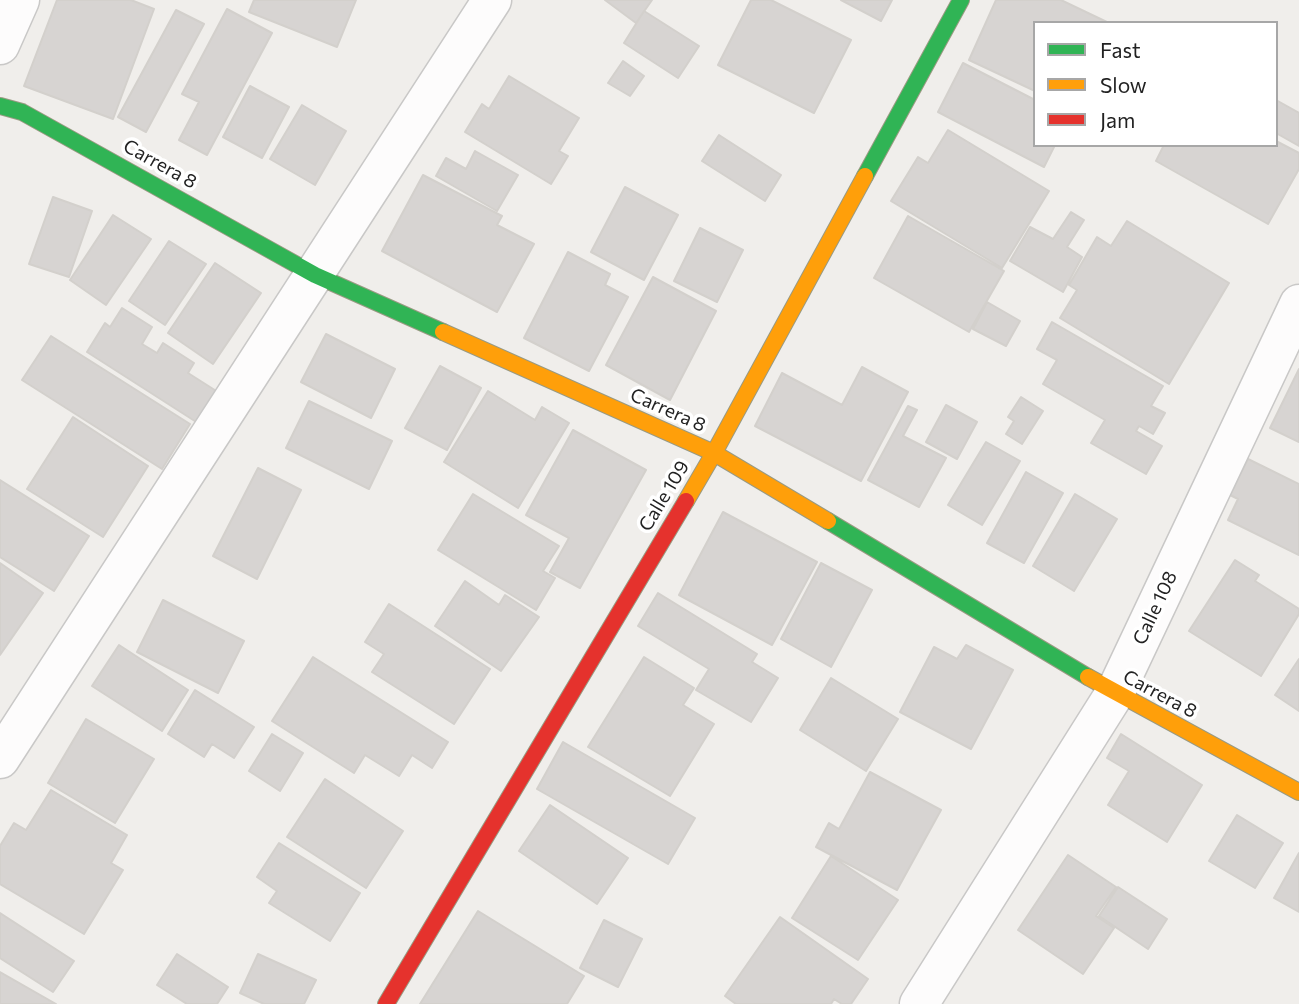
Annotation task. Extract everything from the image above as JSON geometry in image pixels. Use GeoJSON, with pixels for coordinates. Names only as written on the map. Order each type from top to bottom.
{"type":"FeatureCollection","features":[{"type":"Feature","properties":{"kind":"street"},"geometry":{"type":"LineString","coordinates":[[0,46],[20,0]]}},
{"type":"Feature","properties":{"kind":"street"},"geometry":{"type":"LineString","coordinates":[[0,759],[492,0]]}},
{"type":"Feature","properties":{"kind":"street","name":"Calle 109"},"geometry":{"type":"LineString","coordinates":[[386,1004],[713,453],[961,0]]}},
{"type":"Feature","properties":{"kind":"street","name":"Carrera 8"},"geometry":{"type":"LineString","coordinates":[[0,106],[22,112],[315,275],[713,453],[1115,693],[1299,792]]}},
{"type":"Feature","properties":{"kind":"street","name":"Calle 108"},"geometry":{"type":"LineString","coordinates":[[919,1004],[1115,693],[1299,304]]}},
{"type":"Feature","properties":{"kind":"building"},"geometry":{"type":"Polygon","coordinates":[[[57,0],[131,0],[154,9],[113,119],[24,86],[57,0]]]}},
{"type":"Feature","properties":{"kind":"building"},"geometry":{"type":"Polygon","coordinates":[[[254,0],[356,0],[337,47],[249,12],[254,0]]]}},
{"type":"Feature","properties":{"kind":"building"},"geometry":{"type":"Polygon","coordinates":[[[605,0],[652,0],[636,23],[605,0]]]}},
{"type":"Feature","properties":{"kind":"building"},"geometry":{"type":"Polygon","coordinates":[[[751,0],[771,0],[851,40],[814,113],[718,65],[751,0]]]}},
{"type":"Feature","properties":{"kind":"building"},"geometry":{"type":"Polygon","coordinates":[[[841,0],[892,0],[881,21],[841,0]]]}},
{"type":"Feature","properties":{"kind":"building"},"geometry":{"type":"Polygon","coordinates":[[[996,0],[1061,0],[1105,21],[1033,21],[1033,90],[969,60],[996,0]]]}},
{"type":"Feature","properties":{"kind":"building"},"geometry":{"type":"Polygon","coordinates":[[[227,9],[272,33],[207,155],[179,140],[199,102],[182,94],[227,9]]]}},
{"type":"Feature","properties":{"kind":"building"},"geometry":{"type":"Polygon","coordinates":[[[176,10],[204,24],[146,132],[118,117],[176,10]]]}},
{"type":"Feature","properties":{"kind":"building"},"geometry":{"type":"Polygon","coordinates":[[[644,11],[699,46],[678,78],[624,43],[644,11]]]}},
{"type":"Feature","properties":{"kind":"building"},"geometry":{"type":"Polygon","coordinates":[[[623,61],[644,76],[630,96],[608,83],[623,61]]]}},
{"type":"Feature","properties":{"kind":"building"},"geometry":{"type":"Polygon","coordinates":[[[963,63],[1033,99],[1033,147],[1054,147],[1044,167],[938,112],[963,63]]]}},
{"type":"Feature","properties":{"kind":"building"},"geometry":{"type":"Polygon","coordinates":[[[509,76],[579,118],[559,151],[568,156],[551,184],[465,132],[482,104],[489,109],[509,76]]]}},
{"type":"Feature","properties":{"kind":"building"},"geometry":{"type":"Polygon","coordinates":[[[250,86],[289,107],[262,158],[223,137],[250,86]]]}},
{"type":"Feature","properties":{"kind":"building"},"geometry":{"type":"Polygon","coordinates":[[[1278,101],[1299,113],[1299,146],[1278,134],[1278,101]]]}},
{"type":"Feature","properties":{"kind":"building"},"geometry":{"type":"Polygon","coordinates":[[[302,105],[346,131],[315,185],[270,159],[302,105]]]}},
{"type":"Feature","properties":{"kind":"building"},"geometry":{"type":"Polygon","coordinates":[[[948,130],[1049,191],[1002,268],[891,201],[918,157],[928,163],[948,130]]]}},
{"type":"Feature","properties":{"kind":"building"},"geometry":{"type":"Polygon","coordinates":[[[719,135],[781,175],[765,201],[702,161],[719,135]]]}},
{"type":"Feature","properties":{"kind":"building"},"geometry":{"type":"Polygon","coordinates":[[[1278,142],[1299,153],[1299,169],[1268,224],[1156,161],[1163,147],[1278,147],[1278,142]]]}},
{"type":"Feature","properties":{"kind":"building"},"geometry":{"type":"Polygon","coordinates":[[[475,151],[518,175],[497,211],[436,176],[446,158],[466,169],[475,151]]]}},
{"type":"Feature","properties":{"kind":"building"},"geometry":{"type":"Polygon","coordinates":[[[423,175],[502,216],[497,225],[534,244],[497,312],[382,251],[423,175]]]}},
{"type":"Feature","properties":{"kind":"building"},"geometry":{"type":"Polygon","coordinates":[[[625,187],[678,215],[644,280],[591,252],[625,187]]]}},
{"type":"Feature","properties":{"kind":"building"},"geometry":{"type":"Polygon","coordinates":[[[53,197],[92,211],[69,277],[29,264],[53,197]]]}},
{"type":"Feature","properties":{"kind":"building"},"geometry":{"type":"Polygon","coordinates":[[[1071,212],[1084,220],[1067,247],[1082,257],[1063,292],[1010,261],[1030,227],[1053,239],[1071,212]]]}},
{"type":"Feature","properties":{"kind":"building"},"geometry":{"type":"Polygon","coordinates":[[[113,215],[151,239],[106,305],[70,280],[113,215]]]}},
{"type":"Feature","properties":{"kind":"building"},"geometry":{"type":"Polygon","coordinates":[[[908,216],[1004,271],[969,332],[874,278],[908,216]]]}},
{"type":"Feature","properties":{"kind":"building"},"geometry":{"type":"Polygon","coordinates":[[[1127,221],[1229,283],[1169,384],[1060,318],[1077,290],[1069,285],[1097,237],[1111,246],[1127,221]]]}},
{"type":"Feature","properties":{"kind":"building"},"geometry":{"type":"Polygon","coordinates":[[[700,228],[743,250],[717,302],[674,281],[700,228]]]}},
{"type":"Feature","properties":{"kind":"building"},"geometry":{"type":"Polygon","coordinates":[[[169,241],[206,264],[165,325],[129,301],[169,241]]]}},
{"type":"Feature","properties":{"kind":"building"},"geometry":{"type":"Polygon","coordinates":[[[568,252],[610,274],[605,285],[628,297],[589,371],[524,338],[568,252]]]}},
{"type":"Feature","properties":{"kind":"building"},"geometry":{"type":"Polygon","coordinates":[[[215,263],[261,293],[213,364],[168,333],[215,263]]]}},
{"type":"Feature","properties":{"kind":"building"},"geometry":{"type":"Polygon","coordinates":[[[653,277],[716,311],[670,400],[606,365],[653,277]]]}},
{"type":"Feature","properties":{"kind":"building"},"geometry":{"type":"Polygon","coordinates":[[[987,302],[1020,321],[1006,346],[973,329],[987,302]]]}},
{"type":"Feature","properties":{"kind":"building"},"geometry":{"type":"Polygon","coordinates":[[[122,308],[152,327],[142,344],[157,353],[163,343],[194,363],[188,373],[221,394],[201,425],[87,352],[105,323],[110,327],[122,308]]]}},
{"type":"Feature","properties":{"kind":"building"},"geometry":{"type":"Polygon","coordinates":[[[1052,322],[1163,386],[1151,406],[1165,413],[1153,434],[1139,426],[1136,431],[1162,446],[1146,474],[1091,443],[1105,420],[1043,384],[1057,360],[1037,349],[1052,322]]]}},
{"type":"Feature","properties":{"kind":"building"},"geometry":{"type":"Polygon","coordinates":[[[326,334],[395,369],[371,418],[301,382],[326,334]]]}},
{"type":"Feature","properties":{"kind":"building"},"geometry":{"type":"Polygon","coordinates":[[[51,336],[190,424],[162,469],[22,380],[51,336]]]}},
{"type":"Feature","properties":{"kind":"building"},"geometry":{"type":"Polygon","coordinates":[[[440,366],[481,388],[447,450],[405,428],[440,366]]]}},
{"type":"Feature","properties":{"kind":"building"},"geometry":{"type":"Polygon","coordinates":[[[862,367],[908,392],[861,481],[755,426],[782,373],[842,405],[862,367]]]}},
{"type":"Feature","properties":{"kind":"building"},"geometry":{"type":"Polygon","coordinates":[[[1299,369],[1299,442],[1270,428],[1299,369]]]}},
{"type":"Feature","properties":{"kind":"building"},"geometry":{"type":"Polygon","coordinates":[[[488,391],[535,420],[542,407],[569,423],[518,508],[444,462],[488,391]]]}},
{"type":"Feature","properties":{"kind":"building"},"geometry":{"type":"Polygon","coordinates":[[[1021,397],[1043,411],[1022,444],[1006,434],[1014,421],[1008,417],[1021,397]]]}},
{"type":"Feature","properties":{"kind":"building"},"geometry":{"type":"Polygon","coordinates":[[[309,401],[392,441],[369,489],[286,448],[309,401]]]}},
{"type":"Feature","properties":{"kind":"building"},"geometry":{"type":"Polygon","coordinates":[[[946,405],[977,422],[957,459],[926,442],[946,405]]]}},
{"type":"Feature","properties":{"kind":"building"},"geometry":{"type":"Polygon","coordinates":[[[908,406],[917,410],[903,436],[946,458],[919,507],[868,480],[908,406]]]}},
{"type":"Feature","properties":{"kind":"building"},"geometry":{"type":"Polygon","coordinates":[[[73,417],[148,466],[103,537],[27,489],[73,417]]]}},
{"type":"Feature","properties":{"kind":"building"},"geometry":{"type":"Polygon","coordinates":[[[573,430],[646,470],[580,588],[550,572],[569,538],[526,515],[573,430]]]}},
{"type":"Feature","properties":{"kind":"building"},"geometry":{"type":"Polygon","coordinates":[[[986,442],[1020,461],[982,525],[948,505],[986,442]]]}},
{"type":"Feature","properties":{"kind":"building"},"geometry":{"type":"Polygon","coordinates":[[[1248,459],[1299,484],[1299,555],[1228,520],[1238,499],[1230,495],[1248,459]]]}},
{"type":"Feature","properties":{"kind":"building"},"geometry":{"type":"Polygon","coordinates":[[[258,468],[301,490],[257,579],[213,556],[258,468]]]}},
{"type":"Feature","properties":{"kind":"building"},"geometry":{"type":"Polygon","coordinates":[[[1026,472],[1063,493],[1024,563],[987,543],[1026,472]]]}},
{"type":"Feature","properties":{"kind":"building"},"geometry":{"type":"Polygon","coordinates":[[[0,480],[89,536],[54,591],[0,557],[0,480]]]}},
{"type":"Feature","properties":{"kind":"building"},"geometry":{"type":"Polygon","coordinates":[[[473,494],[559,546],[543,571],[555,578],[536,610],[438,550],[473,494]]]}},
{"type":"Feature","properties":{"kind":"building"},"geometry":{"type":"Polygon","coordinates":[[[1075,494],[1117,519],[1074,591],[1033,566],[1075,494]]]}},
{"type":"Feature","properties":{"kind":"building"},"geometry":{"type":"Polygon","coordinates":[[[723,512],[817,562],[772,645],[679,595],[723,512]]]}},
{"type":"Feature","properties":{"kind":"building"},"geometry":{"type":"Polygon","coordinates":[[[1235,560],[1259,575],[1255,581],[1299,609],[1299,614],[1261,676],[1189,631],[1235,560]]]}},
{"type":"Feature","properties":{"kind":"building"},"geometry":{"type":"Polygon","coordinates":[[[0,563],[43,593],[0,655],[0,563]]]}},
{"type":"Feature","properties":{"kind":"building"},"geometry":{"type":"Polygon","coordinates":[[[821,563],[872,590],[831,667],[781,639],[821,563]]]}},
{"type":"Feature","properties":{"kind":"building"},"geometry":{"type":"Polygon","coordinates":[[[465,581],[499,605],[505,595],[539,617],[501,671],[435,626],[465,581]]]}},
{"type":"Feature","properties":{"kind":"building"},"geometry":{"type":"Polygon","coordinates":[[[658,593],[757,654],[752,662],[778,678],[751,722],[696,690],[709,669],[638,626],[658,593]]]}},
{"type":"Feature","properties":{"kind":"building"},"geometry":{"type":"Polygon","coordinates":[[[163,600],[244,641],[218,693],[137,652],[163,600]]]}},
{"type":"Feature","properties":{"kind":"building"},"geometry":{"type":"Polygon","coordinates":[[[389,604],[490,669],[454,724],[372,672],[384,654],[365,642],[389,604]]]}},
{"type":"Feature","properties":{"kind":"building"},"geometry":{"type":"Polygon","coordinates":[[[119,645],[188,690],[162,731],[92,686],[119,645]]]}},
{"type":"Feature","properties":{"kind":"building"},"geometry":{"type":"Polygon","coordinates":[[[966,645],[1013,670],[971,749],[900,712],[934,647],[957,659],[966,645]]]}},
{"type":"Feature","properties":{"kind":"building"},"geometry":{"type":"Polygon","coordinates":[[[313,657],[448,742],[432,768],[412,755],[399,776],[365,755],[354,773],[272,721],[313,657]]]}},
{"type":"Feature","properties":{"kind":"building"},"geometry":{"type":"Polygon","coordinates":[[[644,657],[694,688],[683,705],[714,724],[670,796],[588,747],[644,657]]]}},
{"type":"Feature","properties":{"kind":"building"},"geometry":{"type":"Polygon","coordinates":[[[1299,659],[1299,711],[1275,695],[1299,659]]]}},
{"type":"Feature","properties":{"kind":"building"},"geometry":{"type":"Polygon","coordinates":[[[831,678],[898,719],[866,771],[800,730],[831,678]]]}},
{"type":"Feature","properties":{"kind":"building"},"geometry":{"type":"Polygon","coordinates":[[[195,690],[254,727],[234,758],[212,744],[204,757],[168,734],[195,690]]]}},
{"type":"Feature","properties":{"kind":"building"},"geometry":{"type":"Polygon","coordinates":[[[86,719],[154,759],[115,823],[48,783],[86,719]]]}},
{"type":"Feature","properties":{"kind":"building"},"geometry":{"type":"Polygon","coordinates":[[[272,734],[303,753],[280,791],[249,771],[272,734]]]}},
{"type":"Feature","properties":{"kind":"building"},"geometry":{"type":"Polygon","coordinates":[[[1121,734],[1202,785],[1167,842],[1108,805],[1129,771],[1107,758],[1121,734]]]}},
{"type":"Feature","properties":{"kind":"building"},"geometry":{"type":"Polygon","coordinates":[[[563,742],[695,818],[668,864],[537,789],[563,742]]]}},
{"type":"Feature","properties":{"kind":"building"},"geometry":{"type":"Polygon","coordinates":[[[870,772],[941,810],[897,890],[816,847],[829,823],[839,829],[870,772]]]}},
{"type":"Feature","properties":{"kind":"building"},"geometry":{"type":"Polygon","coordinates":[[[325,779],[403,831],[366,888],[287,837],[325,779]]]}},
{"type":"Feature","properties":{"kind":"building"},"geometry":{"type":"Polygon","coordinates":[[[51,790],[127,835],[111,863],[123,870],[84,934],[0,884],[0,846],[14,823],[26,830],[51,790]]]}},
{"type":"Feature","properties":{"kind":"building"},"geometry":{"type":"Polygon","coordinates":[[[550,805],[628,858],[597,904],[519,851],[550,805]]]}},
{"type":"Feature","properties":{"kind":"building"},"geometry":{"type":"Polygon","coordinates":[[[1237,815],[1283,843],[1255,888],[1209,861],[1237,815]]]}},
{"type":"Feature","properties":{"kind":"building"},"geometry":{"type":"Polygon","coordinates":[[[279,843],[360,893],[330,941],[269,903],[277,891],[257,877],[279,843]]]}},
{"type":"Feature","properties":{"kind":"building"},"geometry":{"type":"Polygon","coordinates":[[[1299,853],[1299,912],[1274,898],[1299,853]]]}},
{"type":"Feature","properties":{"kind":"building"},"geometry":{"type":"Polygon","coordinates":[[[1068,855],[1116,887],[1096,916],[1114,928],[1083,974],[1018,930],[1068,855]]]}},
{"type":"Feature","properties":{"kind":"building"},"geometry":{"type":"Polygon","coordinates":[[[831,856],[898,900],[858,960],[792,918],[831,856]]]}},
{"type":"Feature","properties":{"kind":"building"},"geometry":{"type":"Polygon","coordinates":[[[1118,887],[1167,919],[1148,949],[1099,916],[1118,887]]]}},
{"type":"Feature","properties":{"kind":"building"},"geometry":{"type":"Polygon","coordinates":[[[478,911],[584,976],[567,1004],[420,1004],[478,911]]]}},
{"type":"Feature","properties":{"kind":"building"},"geometry":{"type":"Polygon","coordinates":[[[0,913],[74,961],[53,992],[0,958],[0,913]]]}},
{"type":"Feature","properties":{"kind":"building"},"geometry":{"type":"Polygon","coordinates":[[[780,917],[868,979],[851,1004],[842,1004],[834,999],[831,1004],[736,1004],[725,996],[780,917]]]}},
{"type":"Feature","properties":{"kind":"building"},"geometry":{"type":"Polygon","coordinates":[[[604,920],[642,939],[618,987],[580,968],[604,920]]]}},
{"type":"Feature","properties":{"kind":"building"},"geometry":{"type":"Polygon","coordinates":[[[177,954],[228,987],[217,1004],[187,1004],[157,985],[177,954]]]}},
{"type":"Feature","properties":{"kind":"building"},"geometry":{"type":"Polygon","coordinates":[[[258,954],[316,980],[304,1004],[264,1004],[240,993],[258,954]]]}},
{"type":"Feature","properties":{"kind":"building"},"geometry":{"type":"Polygon","coordinates":[[[0,972],[56,1004],[0,1004],[0,972]]]}},
{"type":"Feature","properties":{"kind":"traffic: fast"},"geometry":{"type":"LineString","coordinates":[[865,176],[961,0]]}},
{"type":"Feature","properties":{"kind":"traffic: fast"},"geometry":{"type":"LineString","coordinates":[[0,106],[22,112],[315,275],[443,332]]}},
{"type":"Feature","properties":{"kind":"traffic: fast"},"geometry":{"type":"LineString","coordinates":[[828,521],[1088,677]]}},
{"type":"Feature","properties":{"kind":"traffic: slow"},"geometry":{"type":"LineString","coordinates":[[686,501],[865,176]]}},
{"type":"Feature","properties":{"kind":"traffic: slow"},"geometry":{"type":"LineString","coordinates":[[443,332],[714,453],[828,521]]}},
{"type":"Feature","properties":{"kind":"traffic: slow"},"geometry":{"type":"LineString","coordinates":[[1088,677],[1299,792]]}},
{"type":"Feature","properties":{"kind":"traffic: jam"},"geometry":{"type":"LineString","coordinates":[[386,1004],[686,501]]}}]}
